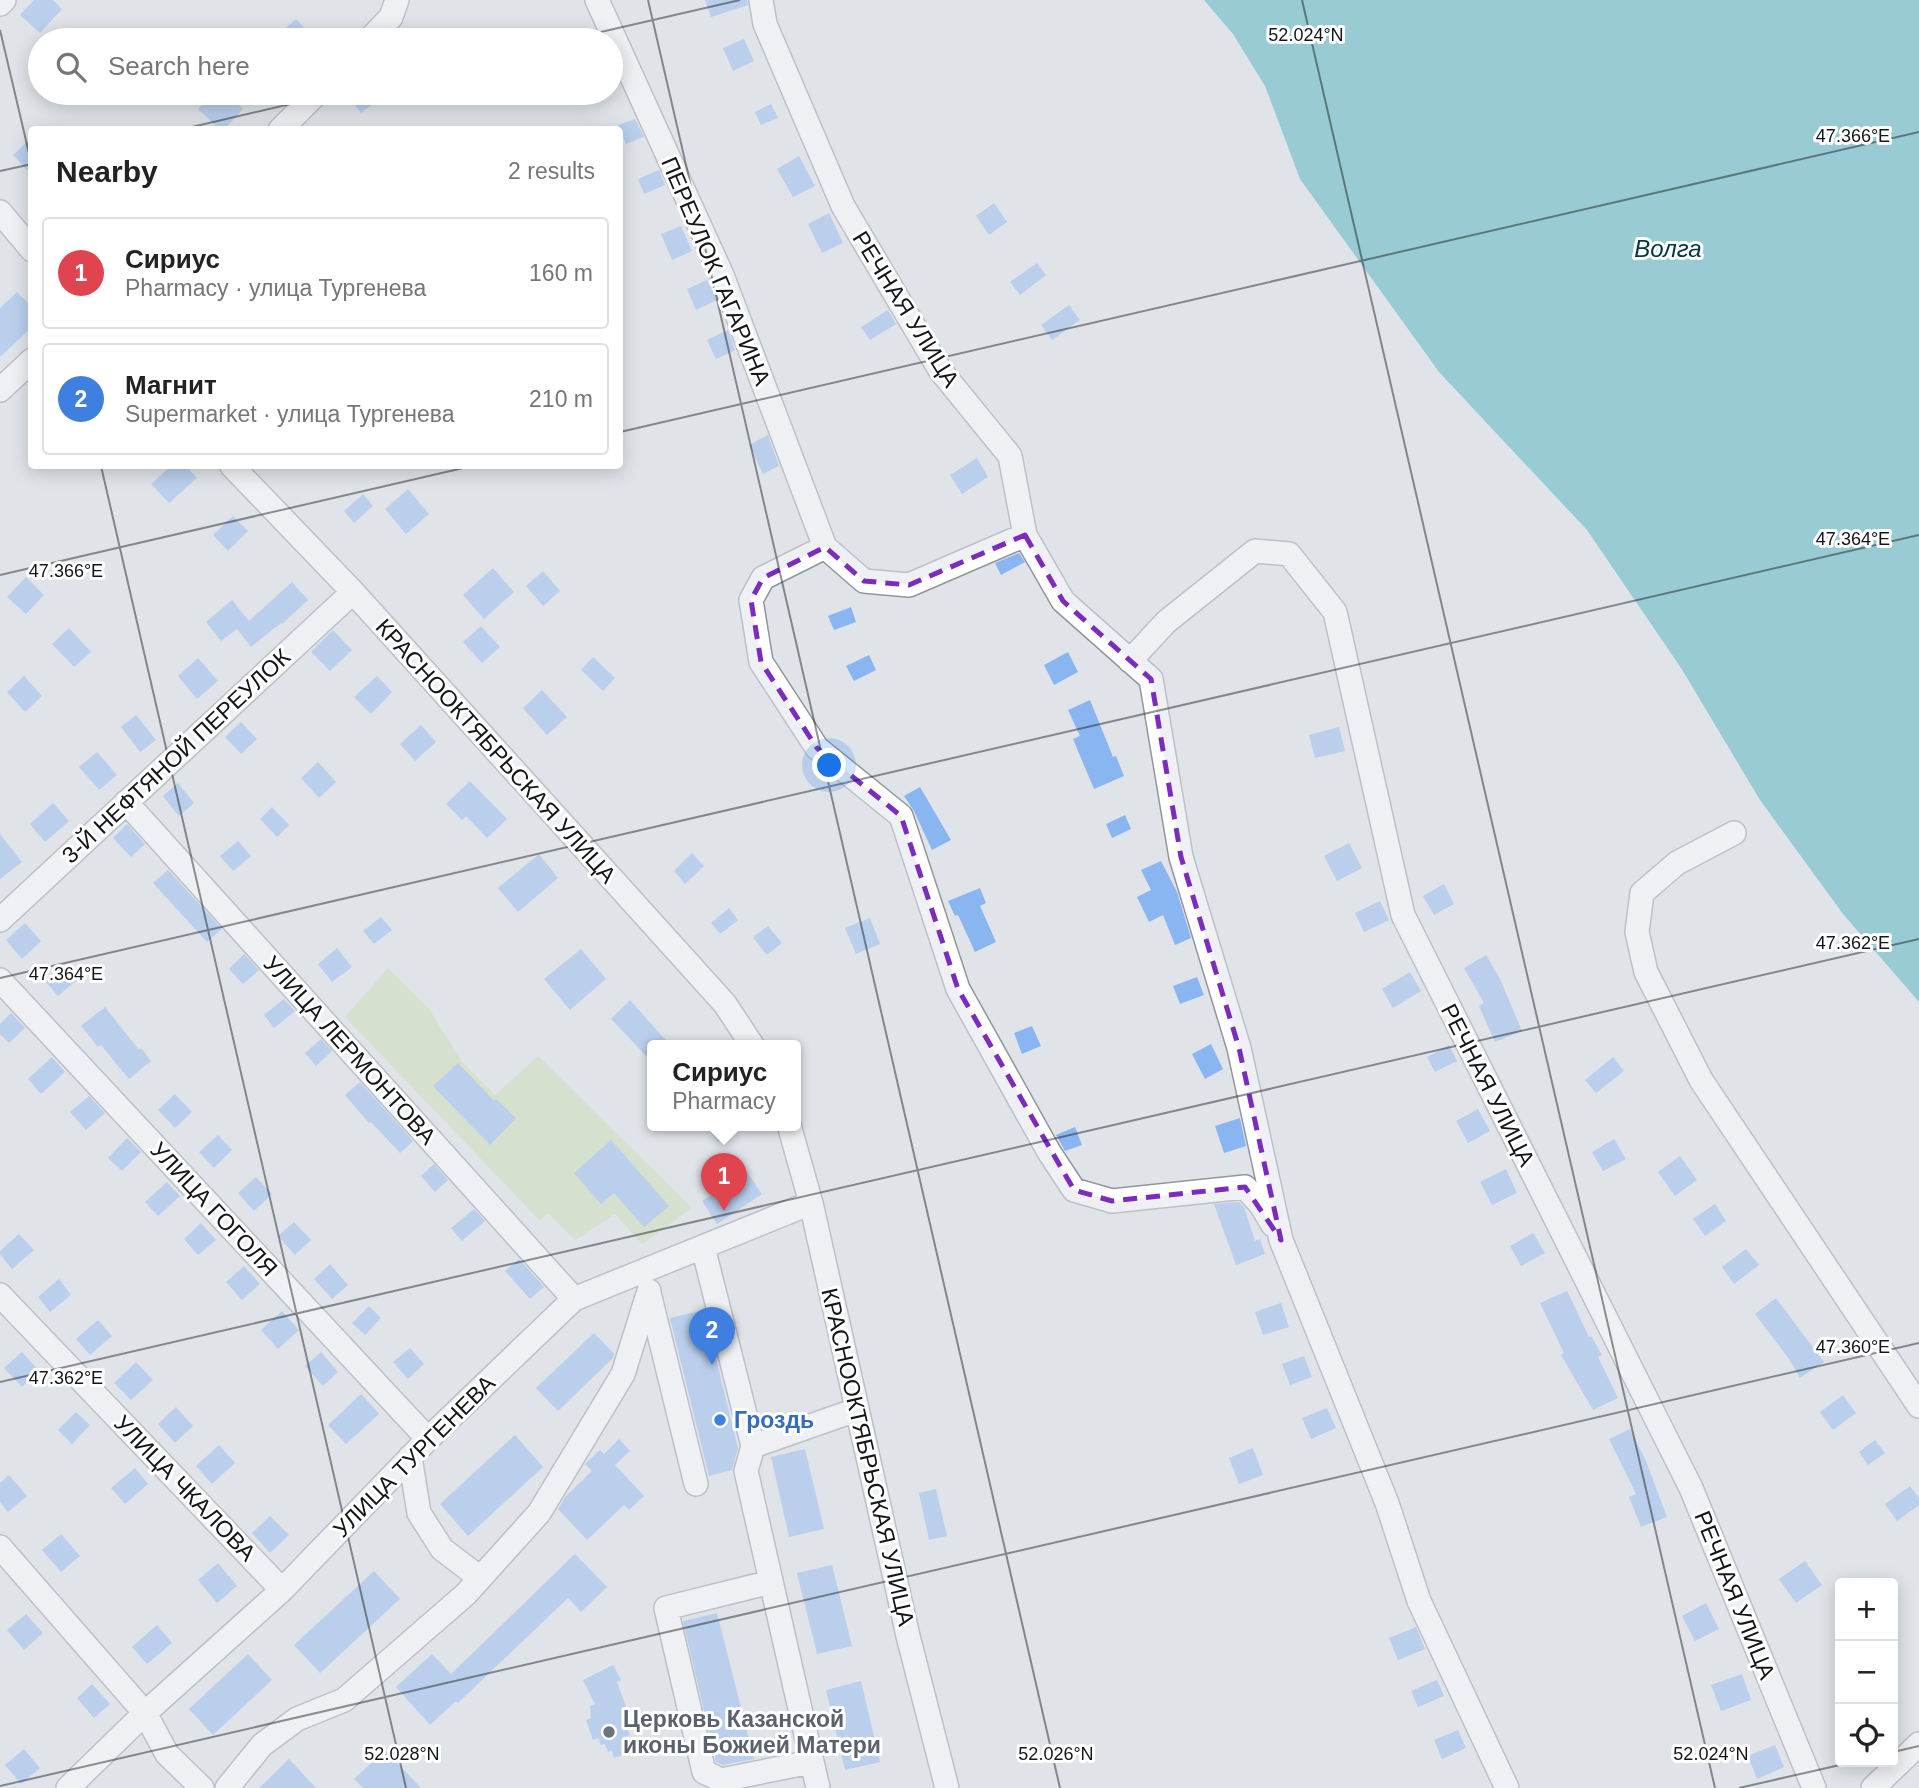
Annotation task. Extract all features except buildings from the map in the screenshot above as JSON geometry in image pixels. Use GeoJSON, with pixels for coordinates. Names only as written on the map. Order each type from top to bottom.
{"type":"FeatureCollection","features":[{"type":"Feature","properties":{"kind":"street"},"geometry":{"type":"LineString","coordinates":[[0,4],[4,0]]}},
{"type":"Feature","properties":{"kind":"street"},"geometry":{"type":"LineString","coordinates":[[381,28],[391,18],[397,0]]}},
{"type":"Feature","properties":{"kind":"street","name":"ПЕРЕУЛОК ГАГАРИНА"},"geometry":{"type":"LineString","coordinates":[[597,0],[610,28]]}},
{"type":"Feature","properties":{"kind":"street","name":"РЕЧНАЯ УЛИЦА"},"geometry":{"type":"LineString","coordinates":[[761,0],[765,24],[843,206],[940,370],[1010,456],[1025,535],[1063,601],[1151,679],[1181,857],[1239,1048],[1281,1240],[1387,1503],[1419,1601],[1507,1788]]}},
{"type":"Feature","properties":{"kind":"street","name":"ПЕРЕУЛОК ГАГАРИНА"},"geometry":{"type":"LineString","coordinates":[[623,57],[722,275],[825,547]]}},
{"type":"Feature","properties":{"kind":"street"},"geometry":{"type":"LineString","coordinates":[[285,126],[305,105]]}},
{"type":"Feature","properties":{"kind":"street"},"geometry":{"type":"LineString","coordinates":[[0,212],[28,245]]}},
{"type":"Feature","properties":{"kind":"street"},"geometry":{"type":"LineString","coordinates":[[0,390],[28,364]]}},
{"type":"Feature","properties":{"kind":"street","name":"КРАСНООКТЯБРЬСКАЯ УЛИЦА"},"geometry":{"type":"LineString","coordinates":[[235,469],[353,592],[725,1004],[749,1040]]}},
{"type":"Feature","properties":{"kind":"street"},"geometry":{"type":"LineString","coordinates":[[1025,535],[909,585],[864,581],[825,547],[763,578],[751,600],[761,662],[817,748],[901,816],[958,989],[1049,1152],[1074,1190],[1112,1201],[1245,1187],[1261,1205],[1281,1240]]}},
{"type":"Feature","properties":{"kind":"street","name":"РЕЧНАЯ УЛИЦА"},"geometry":{"type":"LineString","coordinates":[[1130,661],[1166,622],[1255,551],[1289,554],[1335,612],[1403,915],[1691,1488],[1814,1788]]}},
{"type":"Feature","properties":{"kind":"street","name":"3-Й НЕФТЯНОЙ ПЕРЕУЛОК"},"geometry":{"type":"LineString","coordinates":[[0,920],[353,592]]}},
{"type":"Feature","properties":{"kind":"street","name":"УЛИЦА ЛЕРМОНТОВА"},"geometry":{"type":"LineString","coordinates":[[126,802],[574,1299]]}},
{"type":"Feature","properties":{"kind":"street"},"geometry":{"type":"LineString","coordinates":[[1734,833],[1677,863],[1643,893],[1637,932],[1646,972],[1701,1080],[1919,1406]]}},
{"type":"Feature","properties":{"kind":"street","name":"УЛИЦА ГОГОЛЯ"},"geometry":{"type":"LineString","coordinates":[[0,980],[428,1439]]}},
{"type":"Feature","properties":{"kind":"street","name":"КРАСНООКТЯБРЬСКАЯ УЛИЦА"},"geometry":{"type":"LineString","coordinates":[[791,1131],[811,1203],[908,1636],[947,1788]]}},
{"type":"Feature","properties":{"kind":"street","name":"УЛИЦА ТУРГЕНЕВА"},"geometry":{"type":"LineString","coordinates":[[68,1788],[145,1713],[282,1590],[428,1439],[574,1299],[646,1281],[702,1247],[811,1203]]}},
{"type":"Feature","properties":{"kind":"street"},"geometry":{"type":"LineString","coordinates":[[702,1247],[753,1446],[746,1471],[818,1788]]}},
{"type":"Feature","properties":{"kind":"street"},"geometry":{"type":"LineString","coordinates":[[646,1281],[696,1484]]}},
{"type":"Feature","properties":{"kind":"street"},"geometry":{"type":"LineString","coordinates":[[227,1788],[262,1745],[297,1719],[344,1700],[466,1594],[539,1513],[623,1374],[646,1281]]}},
{"type":"Feature","properties":{"kind":"street","name":"УЛИЦА ЧКАЛОВА"},"geometry":{"type":"LineString","coordinates":[[0,1296],[282,1590]]}},
{"type":"Feature","properties":{"kind":"street"},"geometry":{"type":"LineString","coordinates":[[753,1446],[856,1410]]}},
{"type":"Feature","properties":{"kind":"street"},"geometry":{"type":"LineString","coordinates":[[410,1457],[419,1513],[442,1549],[480,1578]]}},
{"type":"Feature","properties":{"kind":"street"},"geometry":{"type":"LineString","coordinates":[[0,1547],[145,1713],[167,1754],[202,1788]]}},
{"type":"Feature","properties":{"kind":"street"},"geometry":{"type":"LineString","coordinates":[[771,1581],[666,1608],[704,1772],[721,1780],[811,1762]]}},
{"type":"Feature","properties":{"kind":"street"},"geometry":{"type":"LineString","coordinates":[[1873,1788],[1919,1744]]}},
{"type":"Feature","properties":{"kind":"highlighted area"},"geometry":{"type":"Polygon","coordinates":[[[1025,535],[1063,601],[1151,679],[1181,857],[1239,1048],[1281,1240],[1245,1187],[1112,1201],[1074,1190],[958,989],[901,816],[817,748],[761,662],[751,600],[763,578],[825,547],[864,581],[909,585],[1025,535]]]}},
{"type":"Feature","properties":{"kind":"green space"},"geometry":{"type":"Polygon","coordinates":[[[388,968],[429,1009],[463,1063],[495,1095],[538,1056],[692,1208],[642,1244],[615,1214],[575,1240],[548,1213],[540,1221],[345,1017],[388,968]]]}},
{"type":"Feature","properties":{"kind":"water","name":"Волга"},"geometry":{"type":"Polygon","coordinates":[[[1204,0],[1919,0],[1919,1002],[1843,914],[1760,800],[1681,668],[1587,530],[1439,372],[1300,179],[1265,86],[1233,34],[1204,0]]]}},
{"type":"Feature","properties":{"kind":"place","name":"Сириус"},"geometry":{"type":"Point","coordinates":[724,1211]}},
{"type":"Feature","properties":{"kind":"place","name":"Магнит"},"geometry":{"type":"Point","coordinates":[712,1365]}},
{"type":"Feature","properties":{"kind":"place","name":"Гроздь"},"geometry":{"type":"Point","coordinates":[720,1420]}},
{"type":"Feature","properties":{"kind":"place","name":"Церковь Казанской иконы Божией Матери"},"geometry":{"type":"Point","coordinates":[609,1732]}}]}
